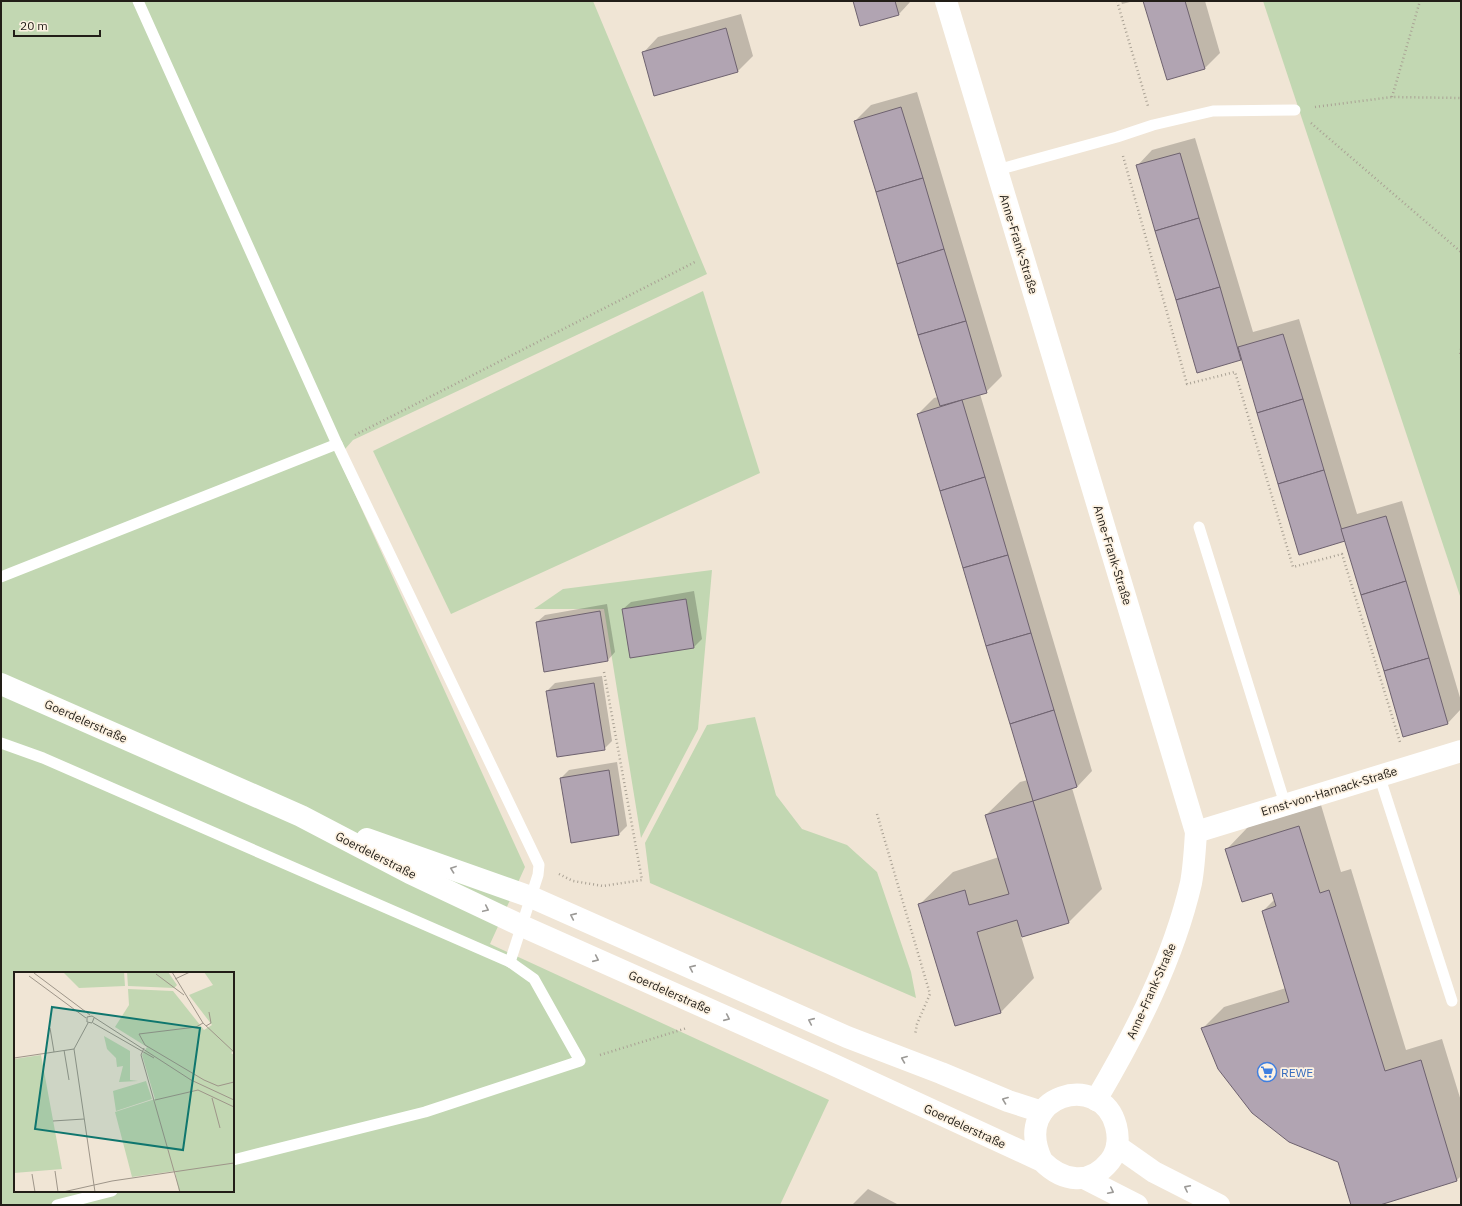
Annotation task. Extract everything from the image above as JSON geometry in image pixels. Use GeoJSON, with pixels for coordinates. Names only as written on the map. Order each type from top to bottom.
{"type":"FeatureCollection","features":[{"type":"Feature","properties":{"kind":"street","name":"Anne-Frank-Straße"},"geometry":{"type":"LineString","coordinates":[[946,1],[1196,832],[1191,882],[1176,932],[1160,976],[1119,1061],[1096,1100]]}},
{"type":"Feature","properties":{"kind":"street","name":"Goerdelerstraße"},"geometry":{"type":"LineString","coordinates":[[1,684],[302,816],[410,873],[522,926],[832,1064],[1042,1161],[1050,1169],[1061,1175],[1072,1178],[1084,1178],[1137,1205]]}},
{"type":"Feature","properties":{"kind":"street","name":"Ernst-von-Harnack-Straße"},"geometry":{"type":"LineString","coordinates":[[1196,832],[1461,751]]}},
{"type":"Feature","properties":{"kind":"street","name":"Goerdelerstraße"},"geometry":{"type":"LineString","coordinates":[[302,816],[531,897],[847,1037],[1008,1101],[1042,1112]]}},
{"type":"Feature","properties":{"kind":"street"},"geometry":{"type":"LineString","coordinates":[[1042,1161],[1036,1149],[1034,1136],[1036,1123],[1042,1112],[1051,1103],[1061,1097],[1085,1095],[1096,1100],[1107,1108],[1115,1119],[1118,1132],[1117,1146],[1113,1157],[1106,1166],[1096,1174],[1084,1178]]}},
{"type":"Feature","properties":{"kind":"street"},"geometry":{"type":"LineString","coordinates":[[1117,1146],[1154,1172],[1219,1205]]}},
{"type":"Feature","properties":{"kind":"lane"},"geometry":{"type":"LineString","coordinates":[[138,1],[337,444],[539,864],[538,875],[510,962]]}},
{"type":"Feature","properties":{"kind":"lane"},"geometry":{"type":"LineString","coordinates":[[997,170],[1117,137],[1153,125],[1213,111],[1295,110]]}},
{"type":"Feature","properties":{"kind":"lane"},"geometry":{"type":"LineString","coordinates":[[1,577],[337,444]]}},
{"type":"Feature","properties":{"kind":"lane"},"geometry":{"type":"LineString","coordinates":[[1199,527],[1285,804]]}},
{"type":"Feature","properties":{"kind":"lane"},"geometry":{"type":"LineString","coordinates":[[1,743],[50,762],[510,962],[534,979],[580,1061],[425,1112],[234,1160]]}},
{"type":"Feature","properties":{"kind":"lane"},"geometry":{"type":"LineString","coordinates":[[1379,775],[1452,1001]]}},
{"type":"Feature","properties":{"kind":"lane"},"geometry":{"type":"LineString","coordinates":[[57,1205],[108,1192]]}},
{"type":"Feature","properties":{"kind":"path"},"geometry":{"type":"LineString","coordinates":[[1117,1],[1153,125]]}},
{"type":"Feature","properties":{"kind":"path"},"geometry":{"type":"LineString","coordinates":[[1392,97],[1420,1]]}},
{"type":"Feature","properties":{"kind":"path"},"geometry":{"type":"LineString","coordinates":[[1295,110],[1392,97],[1461,98]]}},
{"type":"Feature","properties":{"kind":"path"},"geometry":{"type":"LineString","coordinates":[[1295,110],[1461,252]]}},
{"type":"Feature","properties":{"kind":"path"},"geometry":{"type":"LineString","coordinates":[[1117,137],[1188,384],[1235,372],[1293,567],[1342,554],[1407,767]]}},
{"type":"Feature","properties":{"kind":"path"},"geometry":{"type":"LineString","coordinates":[[337,444],[695,262]]}},
{"type":"Feature","properties":{"kind":"path"},"geometry":{"type":"LineString","coordinates":[[1461,349],[1461,357]]}},
{"type":"Feature","properties":{"kind":"path"},"geometry":{"type":"LineString","coordinates":[[539,864],[573,881],[603,886],[642,880],[604,672]]}},
{"type":"Feature","properties":{"kind":"path"},"geometry":{"type":"LineString","coordinates":[[877,814],[930,994],[917,1024],[910,1061]]}},
{"type":"Feature","properties":{"kind":"path"},"geometry":{"type":"LineString","coordinates":[[580,1061],[724,1016]]}},
{"type":"Feature","properties":{"kind":"green space"},"geometry":{"type":"Polygon","coordinates":[[[1,1],[593,1],[707,274],[353,440],[338,457],[525,867],[490,944],[829,1100],[780,1205],[1,1205],[1,1]]]}},
{"type":"Feature","properties":{"kind":"green space"},"geometry":{"type":"Polygon","coordinates":[[[1263,1],[1461,1],[1461,599],[1263,1]]]}},
{"type":"Feature","properties":{"kind":"green space"},"geometry":{"type":"Polygon","coordinates":[[[703,291],[760,473],[451,614],[373,451],[703,291]]]}},
{"type":"Feature","properties":{"kind":"green space"},"geometry":{"type":"Polygon","coordinates":[[[712,570],[698,729],[641,838],[604,609],[534,609],[563,589],[712,570]]]}},
{"type":"Feature","properties":{"kind":"green space"},"geometry":{"type":"Polygon","coordinates":[[[755,717],[776,795],[802,829],[847,845],[877,872],[911,972],[916,998],[650,883],[645,843],[707,725],[755,717]]]}},
{"type":"Feature","properties":{"kind":"building"},"geometry":{"type":"Polygon","coordinates":[[[853,1],[895,1],[899,15],[860,26],[853,1]]]}},
{"type":"Feature","properties":{"kind":"building"},"geometry":{"type":"Polygon","coordinates":[[[1143,1],[1185,1],[1205,69],[1167,80],[1143,1]]]}},
{"type":"Feature","properties":{"kind":"building"},"geometry":{"type":"Polygon","coordinates":[[[726,28],[738,72],[654,96],[642,52],[726,28]]]}},
{"type":"Feature","properties":{"kind":"building"},"geometry":{"type":"Polygon","coordinates":[[[901,107],[923,178],[876,192],[854,121],[901,107]]]}},
{"type":"Feature","properties":{"kind":"building"},"geometry":{"type":"Polygon","coordinates":[[[1180,153],[1199,218],[1155,231],[1136,165],[1180,153]]]}},
{"type":"Feature","properties":{"kind":"building"},"geometry":{"type":"Polygon","coordinates":[[[923,178],[944,249],[897,264],[876,192],[923,178]]]}},
{"type":"Feature","properties":{"kind":"building"},"geometry":{"type":"Polygon","coordinates":[[[1199,218],[1220,287],[1176,300],[1155,231],[1199,218]]]}},
{"type":"Feature","properties":{"kind":"building"},"geometry":{"type":"Polygon","coordinates":[[[944,249],[966,321],[918,335],[897,264],[944,249]]]}},
{"type":"Feature","properties":{"kind":"building"},"geometry":{"type":"Polygon","coordinates":[[[1220,287],[1241,360],[1197,373],[1176,300],[1220,287]]]}},
{"type":"Feature","properties":{"kind":"building"},"geometry":{"type":"Polygon","coordinates":[[[966,321],[987,393],[940,406],[918,335],[966,321]]]}},
{"type":"Feature","properties":{"kind":"building"},"geometry":{"type":"Polygon","coordinates":[[[1283,334],[1303,399],[1257,413],[1238,347],[1283,334]]]}},
{"type":"Feature","properties":{"kind":"building"},"geometry":{"type":"Polygon","coordinates":[[[1303,399],[1324,470],[1278,484],[1257,413],[1303,399]]]}},
{"type":"Feature","properties":{"kind":"building"},"geometry":{"type":"Polygon","coordinates":[[[962,400],[985,477],[940,491],[917,414],[962,400]]]}},
{"type":"Feature","properties":{"kind":"building"},"geometry":{"type":"Polygon","coordinates":[[[1324,470],[1345,541],[1299,555],[1278,484],[1324,470]]]}},
{"type":"Feature","properties":{"kind":"building"},"geometry":{"type":"Polygon","coordinates":[[[985,477],[1008,555],[963,568],[940,491],[985,477]]]}},
{"type":"Feature","properties":{"kind":"building"},"geometry":{"type":"Polygon","coordinates":[[[1386,516],[1406,581],[1361,595],[1341,529],[1386,516]]]}},
{"type":"Feature","properties":{"kind":"building"},"geometry":{"type":"Polygon","coordinates":[[[1008,555],[1031,633],[986,646],[963,568],[1008,555]]]}},
{"type":"Feature","properties":{"kind":"building"},"geometry":{"type":"Polygon","coordinates":[[[1406,581],[1429,658],[1384,671],[1361,595],[1406,581]]]}},
{"type":"Feature","properties":{"kind":"building"},"geometry":{"type":"Polygon","coordinates":[[[686,599],[694,648],[630,658],[622,609],[686,599]]]}},
{"type":"Feature","properties":{"kind":"building"},"geometry":{"type":"Polygon","coordinates":[[[600,611],[608,661],[544,672],[536,622],[600,611]]]}},
{"type":"Feature","properties":{"kind":"building"},"geometry":{"type":"Polygon","coordinates":[[[1031,633],[1054,710],[1010,724],[986,646],[1031,633]]]}},
{"type":"Feature","properties":{"kind":"building"},"geometry":{"type":"Polygon","coordinates":[[[1429,658],[1448,724],[1403,737],[1384,671],[1429,658]]]}},
{"type":"Feature","properties":{"kind":"building"},"geometry":{"type":"Polygon","coordinates":[[[594,683],[605,750],[557,757],[546,691],[594,683]]]}},
{"type":"Feature","properties":{"kind":"building"},"geometry":{"type":"Polygon","coordinates":[[[1054,710],[1077,787],[1033,801],[1010,724],[1054,710]]]}},
{"type":"Feature","properties":{"kind":"building"},"geometry":{"type":"Polygon","coordinates":[[[609,770],[619,835],[571,843],[560,778],[609,770]]]}},
{"type":"Feature","properties":{"kind":"building"},"geometry":{"type":"Polygon","coordinates":[[[1033,801],[1069,923],[1022,937],[1017,920],[977,932],[1001,1013],[955,1026],[918,904],[965,890],[969,905],[1009,894],[985,815],[1033,801]]]}},
{"type":"Feature","properties":{"kind":"building"},"geometry":{"type":"Polygon","coordinates":[[[1299,826],[1320,893],[1329,890],[1385,1071],[1421,1060],[1457,1181],[1380,1205],[1351,1205],[1338,1162],[1289,1142],[1252,1113],[1218,1069],[1201,1028],[1289,1002],[1262,911],[1276,906],[1272,893],[1242,902],[1225,849],[1299,826]]]}},
{"type":"Feature","properties":{"kind":"place","name":"REWE"},"geometry":{"type":"Point","coordinates":[1267,1072]}}]}
